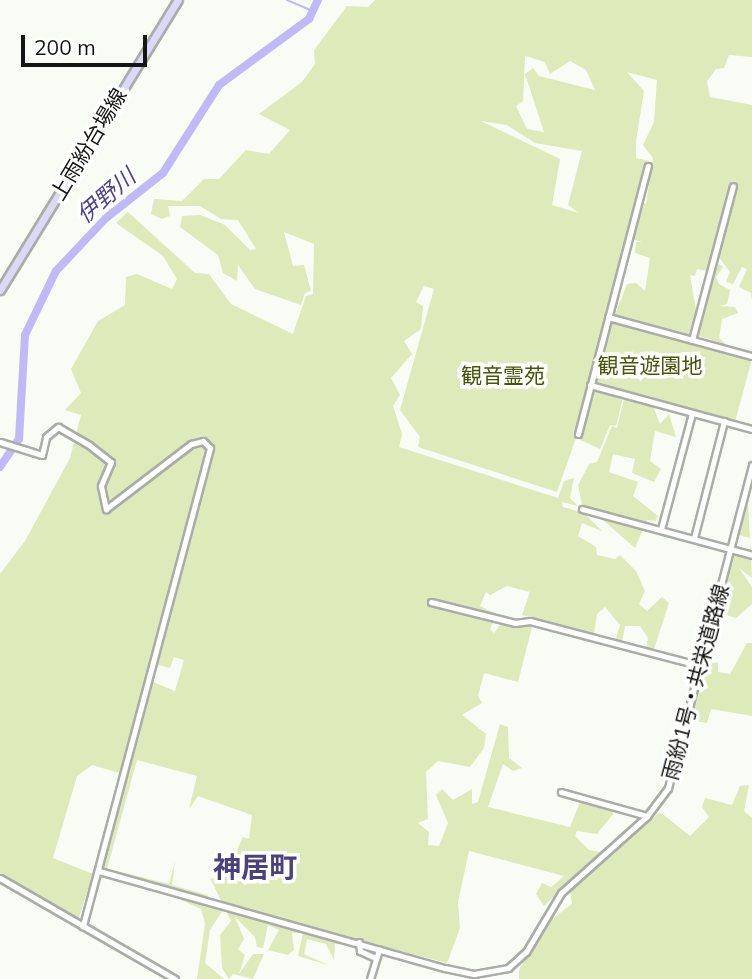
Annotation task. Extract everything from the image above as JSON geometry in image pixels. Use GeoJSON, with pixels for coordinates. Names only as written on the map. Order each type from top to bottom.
{"type":"FeatureCollection","features":[{"type":"Feature","properties":{"kind":"main road","name":"上雨紛台場線"},"geometry":{"type":"LineString","coordinates":[[0,290],[178,0]]}},
{"type":"Feature","properties":{"kind":"street"},"geometry":{"type":"LineString","coordinates":[[578,434],[648,166]]}},
{"type":"Feature","properties":{"kind":"street"},"geometry":{"type":"LineString","coordinates":[[692,340],[733,186]]}},
{"type":"Feature","properties":{"kind":"street"},"geometry":{"type":"LineString","coordinates":[[608,317],[752,356]]}},
{"type":"Feature","properties":{"kind":"street"},"geometry":{"type":"LineString","coordinates":[[590,386],[752,429]]}},
{"type":"Feature","properties":{"kind":"street"},"geometry":{"type":"LineString","coordinates":[[661,529],[692,413]]}},
{"type":"Feature","properties":{"kind":"street"},"geometry":{"type":"LineString","coordinates":[[694,538],[724,421]]}},
{"type":"Feature","properties":{"kind":"street"},"geometry":{"type":"LineString","coordinates":[[0,442],[42,455],[46,437],[58,427],[89,445],[111,462],[101,486],[106,509],[191,444],[203,441],[209,448],[83,926]]}},
{"type":"Feature","properties":{"kind":"street","name":"雨紛1号・共栄道路線"},"geometry":{"type":"LineString","coordinates":[[99,872],[474,974],[508,968],[526,952],[561,893],[647,816],[671,781],[749,489],[752,465]]}},
{"type":"Feature","properties":{"kind":"street"},"geometry":{"type":"LineString","coordinates":[[582,509],[752,555]]}},
{"type":"Feature","properties":{"kind":"street"},"geometry":{"type":"LineString","coordinates":[[430,602],[515,623],[530,621],[701,666]]}},
{"type":"Feature","properties":{"kind":"street"},"geometry":{"type":"LineString","coordinates":[[561,792],[647,816]]}},
{"type":"Feature","properties":{"kind":"street"},"geometry":{"type":"LineString","coordinates":[[0,878],[175,979]]}},
{"type":"Feature","properties":{"kind":"street"},"geometry":{"type":"LineString","coordinates":[[359,943],[360,951],[376,958]]}},
{"type":"Feature","properties":{"kind":"street"},"geometry":{"type":"LineString","coordinates":[[370,979],[379,949]]}},
{"type":"Feature","properties":{"kind":"green space","name":"観音霊苑"},"geometry":{"type":"Polygon","coordinates":[[[375,0],[752,0],[752,57],[729,55],[724,68],[716,69],[707,81],[710,97],[752,105],[752,300],[751,293],[739,287],[747,269],[742,267],[733,284],[726,282],[730,272],[718,256],[718,247],[708,271],[697,269],[695,276],[690,275],[696,310],[688,336],[615,315],[627,284],[636,283],[645,291],[650,258],[635,253],[636,242],[642,242],[631,239],[592,389],[623,397],[616,426],[610,425],[600,449],[576,438],[557,492],[418,447],[420,437],[400,410],[434,289],[424,286],[416,302],[423,306],[421,329],[404,341],[412,354],[391,378],[400,395],[393,406],[402,434],[399,447],[558,498],[564,481],[574,478],[570,498],[578,506],[562,502],[563,507],[584,513],[602,531],[582,523],[578,536],[596,547],[597,555],[615,559],[620,555],[636,571],[645,591],[639,604],[647,611],[662,597],[669,603],[654,649],[646,648],[648,638],[640,626],[625,626],[622,642],[615,641],[620,625],[605,607],[597,614],[594,634],[522,615],[530,592],[507,586],[490,595],[486,592],[480,606],[497,614],[490,629],[494,633],[500,625],[532,627],[518,682],[484,673],[478,696],[482,703],[462,715],[486,734],[484,748],[470,767],[438,761],[426,772],[428,819],[418,823],[429,832],[428,845],[439,846],[448,823],[436,795],[442,789],[453,800],[472,789],[472,804],[478,802],[500,724],[508,727],[509,758],[522,768],[513,771],[503,764],[488,807],[570,827],[580,802],[611,807],[613,814],[597,834],[577,831],[575,836],[589,850],[600,852],[544,906],[536,894],[542,883],[551,887],[564,876],[469,851],[458,902],[460,928],[447,963],[347,937],[347,945],[335,944],[334,960],[326,944],[307,939],[304,954],[328,965],[298,956],[303,933],[292,933],[294,950],[288,955],[268,950],[279,930],[268,925],[263,948],[257,947],[255,937],[235,917],[244,939],[238,949],[245,955],[239,974],[253,954],[264,954],[253,979],[233,974],[229,979],[222,968],[220,935],[231,921],[210,878],[223,880],[243,837],[249,839],[252,815],[198,796],[189,809],[197,776],[137,760],[107,869],[102,869],[123,774],[92,765],[77,776],[53,858],[93,874],[78,920],[0,875],[0,574],[25,541],[70,458],[81,415],[65,410],[81,393],[71,369],[98,321],[125,305],[126,277],[137,274],[172,289],[177,279],[163,256],[116,223],[128,212],[195,273],[209,274],[231,304],[293,334],[306,296],[313,294],[314,244],[284,232],[293,266],[304,265],[311,291],[305,293],[301,305],[255,289],[238,265],[237,281],[223,273],[218,255],[180,227],[182,216],[200,215],[225,225],[250,250],[256,249],[238,220],[221,219],[200,206],[168,206],[170,216],[162,219],[151,214],[154,199],[182,201],[204,179],[219,179],[246,150],[269,154],[290,130],[259,114],[302,82],[315,64],[314,50],[347,6],[368,7],[375,0]],[[525,56],[523,101],[516,106],[527,129],[544,132],[525,74],[533,68],[539,76],[595,90],[586,70],[570,61],[550,74],[545,62],[525,56]],[[627,72],[644,91],[636,158],[650,161],[641,202],[646,204],[653,158],[643,145],[654,122],[657,80],[627,72]],[[481,121],[560,159],[552,205],[579,213],[568,205],[582,151],[535,143],[507,125],[481,121]],[[174,657],[170,668],[158,665],[153,682],[175,691],[184,660],[174,657]]]}},
{"type":"Feature","properties":{"kind":"green space"},"geometry":{"type":"Polygon","coordinates":[[[715,261],[723,267],[716,277],[719,284],[730,290],[727,304],[720,306],[735,307],[738,313],[722,319],[719,338],[727,345],[696,335],[715,261]]]}},
{"type":"Feature","properties":{"kind":"green space","name":"観音遊園地"},"geometry":{"type":"Polygon","coordinates":[[[613,321],[752,358],[735,422],[596,385],[613,321]]]}},
{"type":"Feature","properties":{"kind":"green space"},"geometry":{"type":"Polygon","coordinates":[[[624,399],[653,406],[660,424],[669,414],[676,437],[655,431],[650,461],[661,469],[654,482],[632,473],[635,459],[613,454],[609,472],[638,482],[633,496],[658,516],[656,521],[647,520],[635,548],[596,514],[616,515],[582,505],[578,485],[589,464],[597,462],[612,426],[617,428],[624,399]]]}},
{"type":"Feature","properties":{"kind":"green space"},"geometry":{"type":"Polygon","coordinates":[[[748,503],[750,538],[739,535],[748,503]]]}},
{"type":"Feature","properties":{"kind":"green space"},"geometry":{"type":"Polygon","coordinates":[[[750,540],[752,578],[739,568],[752,587],[752,604],[736,618],[719,613],[737,547],[750,551],[750,540]]]}},
{"type":"Feature","properties":{"kind":"green space"},"geometry":{"type":"Polygon","coordinates":[[[747,643],[752,643],[752,716],[711,709],[707,723],[691,720],[703,670],[709,662],[718,663],[718,672],[730,674],[747,643]]]}},
{"type":"Feature","properties":{"kind":"green space"},"geometry":{"type":"Polygon","coordinates":[[[749,785],[744,811],[752,818],[752,979],[519,979],[519,970],[549,921],[572,904],[570,890],[660,812],[690,836],[709,817],[702,807],[705,798],[732,805],[740,786],[749,785]]]}},
{"type":"Feature","properties":{"kind":"green space"},"geometry":{"type":"Polygon","coordinates":[[[175,861],[172,885],[207,895],[223,910],[210,930],[205,963],[224,979],[197,979],[205,924],[201,909],[181,900],[179,892],[113,870],[169,884],[175,861]]]}},
{"type":"Feature","properties":{"kind":"waterway"},"geometry":{"type":"LineString","coordinates":[[287,0],[315,12]]}},
{"type":"Feature","properties":{"kind":"waterway","name":"伊野川"},"geometry":{"type":"LineString","coordinates":[[0,467],[19,439],[25,335],[56,271],[106,218],[163,173],[219,85],[309,19],[318,0]]}},
{"type":"Feature","properties":{"kind":"district","name":"神居町"},"geometry":{"type":"Point","coordinates":[255,867]}}]}
